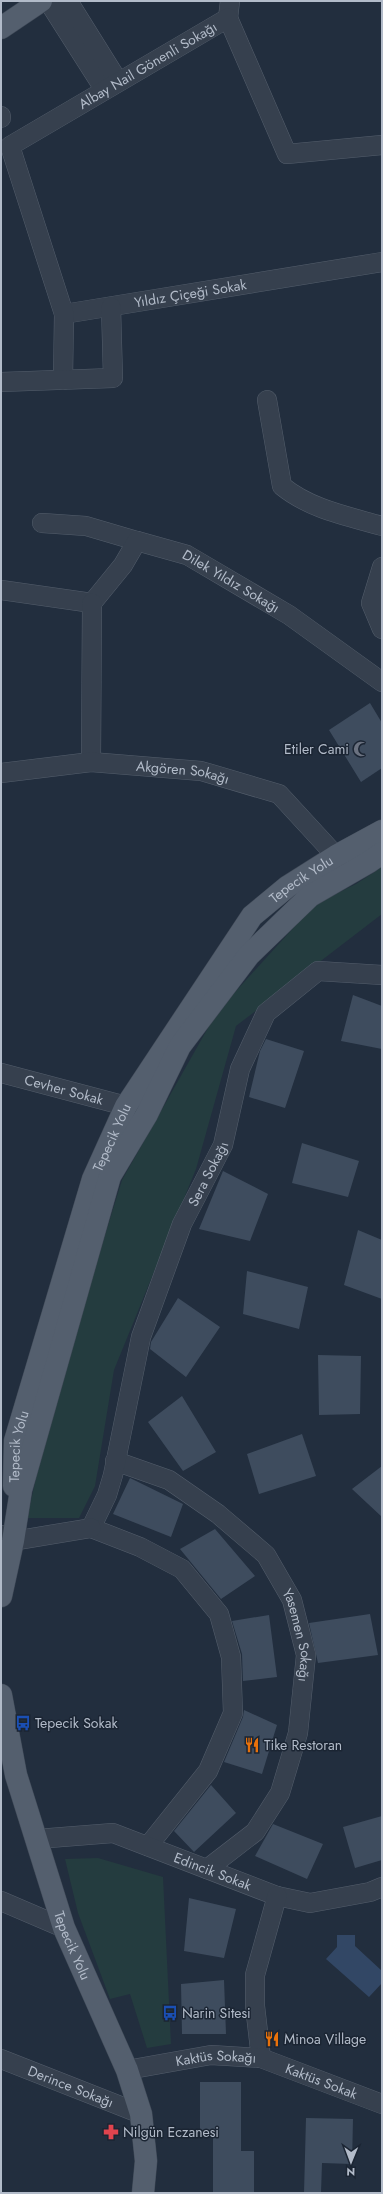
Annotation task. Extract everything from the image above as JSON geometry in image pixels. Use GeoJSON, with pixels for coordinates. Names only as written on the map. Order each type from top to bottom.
{"type":"FeatureCollection","features":[{"type":"Feature","properties":{"kind":"main road"},"geometry":{"type":"LineString","coordinates":[[1,28],[41,1]]}},
{"type":"Feature","properties":{"kind":"main road","name":"Tepecik Yolu"},"geometry":{"type":"LineString","coordinates":[[1,1596],[15,1441],[93,1179],[126,1106],[252,916],[287,887],[336,856],[382,831]]}},
{"type":"Feature","properties":{"kind":"main road","name":"Tepecik Yolu"},"geometry":{"type":"LineString","coordinates":[[7,1538],[110,1176],[147,1114],[180,1046],[249,955],[310,896],[349,874],[382,852]]}},
{"type":"Feature","properties":{"kind":"main road"},"geometry":{"type":"LineString","coordinates":[[336,856],[349,874]]}},
{"type":"Feature","properties":{"kind":"main road"},"geometry":{"type":"LineString","coordinates":[[126,1106],[147,1114]]}},
{"type":"Feature","properties":{"kind":"main road","name":"Tepecik Yolu"},"geometry":{"type":"LineString","coordinates":[[1,1695],[4,1721],[16,1775],[64,1928],[127,2070],[141,2114],[146,2161],[143,2193]]}},
{"type":"Feature","properties":{"kind":"street"},"geometry":{"type":"LineString","coordinates":[[48,1],[111,85]]}},
{"type":"Feature","properties":{"kind":"street"},"geometry":{"type":"LineString","coordinates":[[68,1],[111,85]]}},
{"type":"Feature","properties":{"kind":"street","name":"Albay Nail Gönenli Sokağı"},"geometry":{"type":"LineString","coordinates":[[64,314],[6,142],[111,85],[229,9],[287,154],[382,145]]}},
{"type":"Feature","properties":{"kind":"street","name":"Yıldız Çiçeği Sokak"},"geometry":{"type":"LineString","coordinates":[[64,314],[382,262]]}},
{"type":"Feature","properties":{"kind":"street"},"geometry":{"type":"LineString","coordinates":[[1,382],[113,378],[111,307]]}},
{"type":"Feature","properties":{"kind":"street"},"geometry":{"type":"LineString","coordinates":[[63,380],[64,314]]}},
{"type":"Feature","properties":{"kind":"street"},"geometry":{"type":"LineString","coordinates":[[267,400],[282,486],[296,497],[312,505],[382,526]]}},
{"type":"Feature","properties":{"kind":"street","name":"Dilek Yıldız Sokağı"},"geometry":{"type":"LineString","coordinates":[[42,523],[86,526],[187,555],[289,615],[382,682]]}},
{"type":"Feature","properties":{"kind":"street"},"geometry":{"type":"LineString","coordinates":[[91,762],[92,603],[123,565],[137,541]]}},
{"type":"Feature","properties":{"kind":"street"},"geometry":{"type":"LineString","coordinates":[[382,567],[371,603],[382,630]]}},
{"type":"Feature","properties":{"kind":"street"},"geometry":{"type":"LineString","coordinates":[[1,590],[92,603]]}},
{"type":"Feature","properties":{"kind":"street","name":"Akgören Sokağı"},"geometry":{"type":"LineString","coordinates":[[1,773],[91,762],[201,771],[279,794],[336,856]]}},
{"type":"Feature","properties":{"kind":"street","name":"Sera Sokağı"},"geometry":{"type":"LineString","coordinates":[[91,1528],[107,1494],[141,1337],[182,1224],[223,1145],[240,1069],[266,1013],[318,971],[382,975]]}},
{"type":"Feature","properties":{"kind":"street","name":"Cevher Sokak"},"geometry":{"type":"LineString","coordinates":[[1,1073],[126,1106]]}},
{"type":"Feature","properties":{"kind":"street","name":"Yasemen Sokağı"},"geometry":{"type":"LineString","coordinates":[[115,1461],[169,1480],[218,1514],[266,1555],[292,1600],[306,1655],[298,1733],[280,1793],[255,1832],[207,1869]]}},
{"type":"Feature","properties":{"kind":"street"},"geometry":{"type":"LineString","coordinates":[[7,1538],[91,1528],[140,1547],[182,1569],[219,1614],[231,1657],[233,1714],[208,1771],[148,1846]]}},
{"type":"Feature","properties":{"kind":"street","name":"Edincik Sokak"},"geometry":{"type":"LineString","coordinates":[[37,1839],[113,1833],[277,1896]]}},
{"type":"Feature","properties":{"kind":"street"},"geometry":{"type":"LineString","coordinates":[[277,1896],[310,1903],[370,1892],[382,1887]]}},
{"type":"Feature","properties":{"kind":"street","name":"Kaktüs Sokağı"},"geometry":{"type":"LineString","coordinates":[[127,2070],[211,2056],[260,2058],[255,2006],[255,1975],[277,1896]]}},
{"type":"Feature","properties":{"kind":"street"},"geometry":{"type":"LineString","coordinates":[[1,1901],[64,1928]]}},
{"type":"Feature","properties":{"kind":"street","name":"Kaktüs Sokak"},"geometry":{"type":"LineString","coordinates":[[260,2058],[382,2104]]}},
{"type":"Feature","properties":{"kind":"street","name":"Derince Sokağı"},"geometry":{"type":"LineString","coordinates":[[1,2059],[141,2114]]}},
{"type":"Feature","properties":{"kind":"green space"},"geometry":{"type":"Polygon","coordinates":[[[382,867],[382,914],[236,1026],[196,1169],[114,1370],[95,1486],[79,1518],[27,1518],[41,1456],[79,1319],[122,1180],[217,1012],[315,904],[356,884],[382,867]]]}},
{"type":"Feature","properties":{"kind":"green space"},"geometry":{"type":"Polygon","coordinates":[[[98,1858],[163,1877],[171,2044],[147,2048],[130,1994],[110,1999],[78,1913],[65,1859],[98,1858]]]}},
{"type":"Feature","properties":{"kind":"water"},"geometry":{"type":"Polygon","coordinates":[[[337,1935],[355,1935],[355,1946],[382,1971],[382,1983],[369,1997],[326,1959],[337,1947],[337,1935]]]}},
{"type":"Feature","properties":{"kind":"building","name":"Etiler Cami"},"geometry":{"type":"Polygon","coordinates":[[[370,703],[382,723],[382,768],[361,782],[329,730],[370,703]]]}},
{"type":"Feature","properties":{"kind":"building"},"geometry":{"type":"Polygon","coordinates":[[[353,995],[382,1006],[382,1049],[341,1041],[353,995]]]}},
{"type":"Feature","properties":{"kind":"building"},"geometry":{"type":"Polygon","coordinates":[[[266,1039],[304,1051],[285,1108],[249,1097],[260,1051],[266,1039]]]}},
{"type":"Feature","properties":{"kind":"building"},"geometry":{"type":"Polygon","coordinates":[[[302,1143],[359,1161],[348,1197],[292,1183],[302,1143]]]}},
{"type":"Feature","properties":{"kind":"building"},"geometry":{"type":"Polygon","coordinates":[[[223,1171],[268,1194],[250,1241],[199,1229],[223,1171]]]}},
{"type":"Feature","properties":{"kind":"building"},"geometry":{"type":"Polygon","coordinates":[[[358,1230],[382,1240],[382,1299],[344,1285],[358,1230]]]}},
{"type":"Feature","properties":{"kind":"building"},"geometry":{"type":"Polygon","coordinates":[[[247,1271],[308,1287],[299,1329],[243,1314],[247,1271]]]}},
{"type":"Feature","properties":{"kind":"building"},"geometry":{"type":"Polygon","coordinates":[[[178,1298],[220,1327],[186,1377],[150,1349],[151,1342],[178,1298]]]}},
{"type":"Feature","properties":{"kind":"building"},"geometry":{"type":"Polygon","coordinates":[[[318,1355],[361,1356],[360,1414],[319,1415],[318,1355]]]}},
{"type":"Feature","properties":{"kind":"building"},"geometry":{"type":"Polygon","coordinates":[[[182,1396],[216,1452],[183,1471],[148,1422],[182,1396]]]}},
{"type":"Feature","properties":{"kind":"building"},"geometry":{"type":"Polygon","coordinates":[[[302,1434],[316,1476],[259,1494],[247,1454],[302,1434]]]}},
{"type":"Feature","properties":{"kind":"building"},"geometry":{"type":"Polygon","coordinates":[[[382,1466],[382,1517],[352,1489],[382,1466]]]}},
{"type":"Feature","properties":{"kind":"building"},"geometry":{"type":"Polygon","coordinates":[[[130,1478],[183,1504],[171,1537],[113,1514],[130,1478]]]}},
{"type":"Feature","properties":{"kind":"building"},"geometry":{"type":"Polygon","coordinates":[[[215,1529],[255,1576],[221,1599],[180,1549],[215,1529]]]}},
{"type":"Feature","properties":{"kind":"building"},"geometry":{"type":"Polygon","coordinates":[[[370,1614],[378,1655],[318,1663],[309,1623],[370,1614]]]}},
{"type":"Feature","properties":{"kind":"building"},"geometry":{"type":"Polygon","coordinates":[[[269,1615],[277,1677],[243,1681],[242,1654],[232,1621],[269,1615]]]}},
{"type":"Feature","properties":{"kind":"building"},"geometry":{"type":"Polygon","coordinates":[[[244,1710],[277,1725],[262,1774],[224,1762],[243,1717],[244,1710]]]}},
{"type":"Feature","properties":{"kind":"building"},"geometry":{"type":"Polygon","coordinates":[[[211,1785],[236,1813],[194,1852],[174,1831],[211,1785]]]}},
{"type":"Feature","properties":{"kind":"building"},"geometry":{"type":"Polygon","coordinates":[[[382,1816],[382,1860],[355,1868],[343,1827],[382,1816]]]}},
{"type":"Feature","properties":{"kind":"building"},"geometry":{"type":"Polygon","coordinates":[[[273,1824],[323,1844],[307,1879],[255,1856],[273,1824]]]}},
{"type":"Feature","properties":{"kind":"building"},"geometry":{"type":"Polygon","coordinates":[[[189,1898],[236,1909],[224,1958],[184,1951],[189,1898]]]}},
{"type":"Feature","properties":{"kind":"building"},"geometry":{"type":"Polygon","coordinates":[[[224,1980],[226,2034],[182,2034],[181,1984],[224,1980]]]}},
{"type":"Feature","properties":{"kind":"building"},"geometry":{"type":"Polygon","coordinates":[[[200,2082],[241,2082],[241,2151],[254,2151],[254,2193],[213,2193],[213,2130],[200,2130],[200,2082]]]}},
{"type":"Feature","properties":{"kind":"building"},"geometry":{"type":"Polygon","coordinates":[[[306,2118],[353,2119],[352,2164],[322,2163],[321,2193],[304,2193],[306,2118]]]}},
{"type":"Feature","properties":{"kind":"place","name":"Etiler Cami"},"geometry":{"type":"Point","coordinates":[361,749]}},
{"type":"Feature","properties":{"kind":"place","name":"Tepecik Sokak"},"geometry":{"type":"Point","coordinates":[23,1723]}},
{"type":"Feature","properties":{"kind":"place","name":"Tike Restoran"},"geometry":{"type":"Point","coordinates":[252,1745]}},
{"type":"Feature","properties":{"kind":"place","name":"Narin Sitesi"},"geometry":{"type":"Point","coordinates":[170,2013]}},
{"type":"Feature","properties":{"kind":"place","name":"Minoa Village"},"geometry":{"type":"Point","coordinates":[272,2039]}},
{"type":"Feature","properties":{"kind":"place","name":"Nilgün Eczanesi"},"geometry":{"type":"Point","coordinates":[111,2132]}}]}
